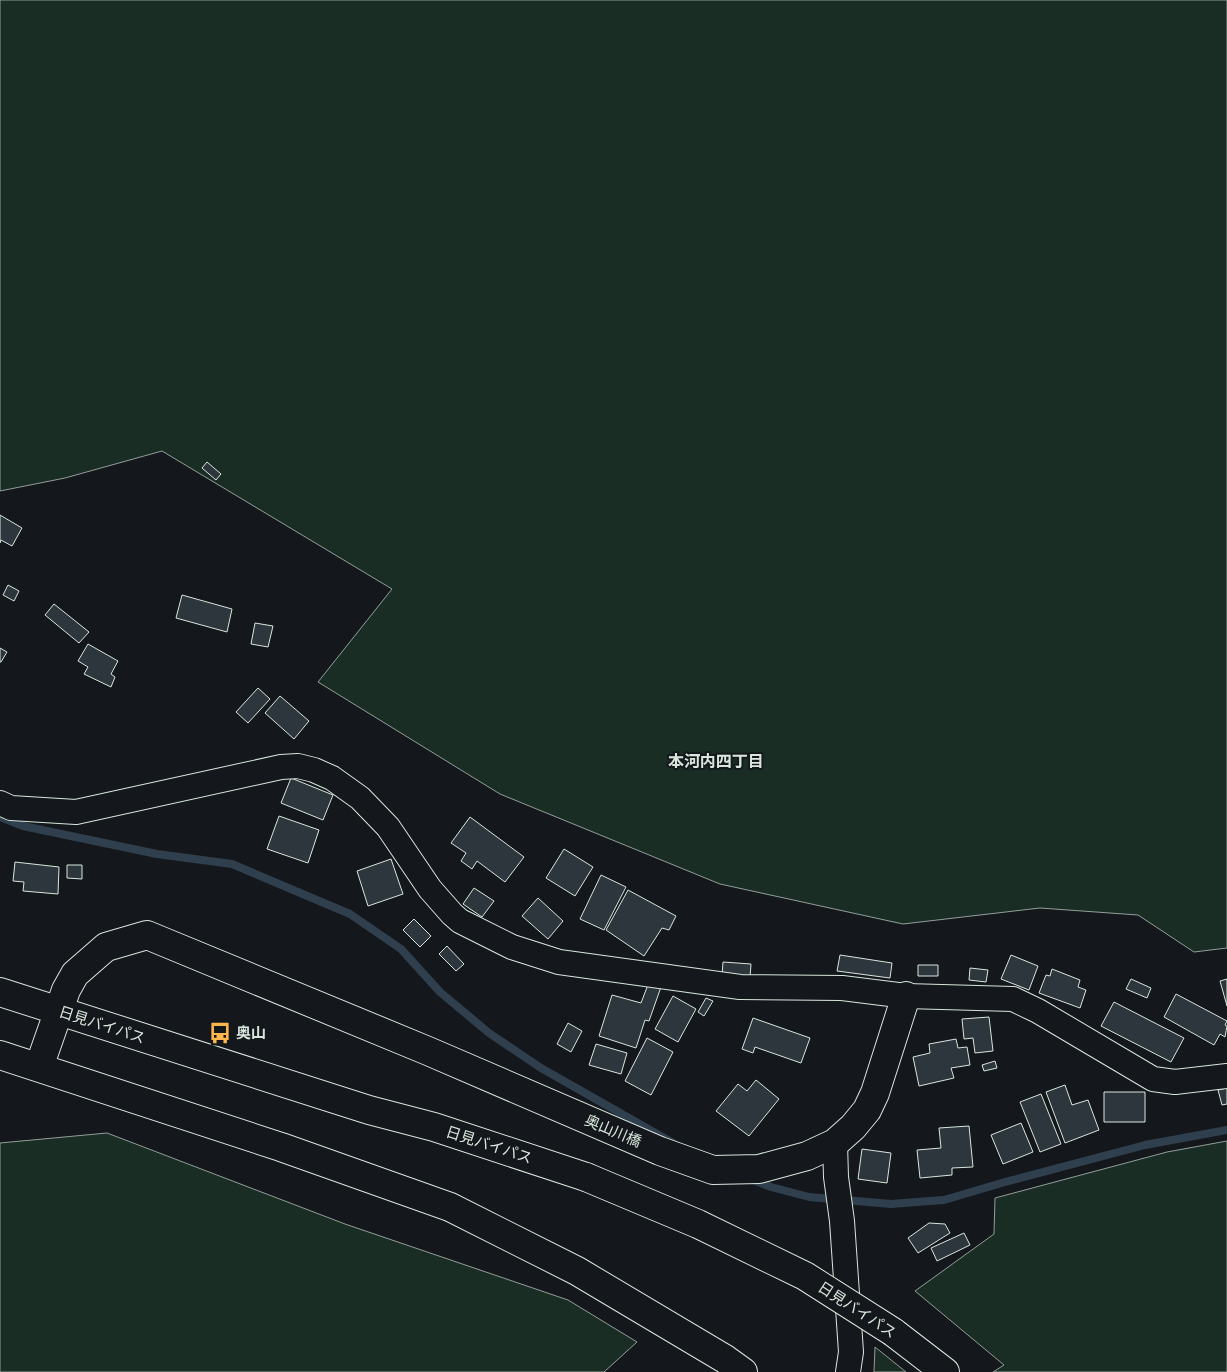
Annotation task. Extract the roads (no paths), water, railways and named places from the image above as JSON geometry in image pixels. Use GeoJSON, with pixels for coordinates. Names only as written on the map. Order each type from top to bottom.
{"type":"FeatureCollection","features":[{"type":"Feature","properties":{"kind":"main road","name":"奥山川橋"},"geometry":{"type":"LineString","coordinates":[[39,1068],[66,990],[75,974],[106,947],[146,935],[428,1051],[660,1151],[713,1170],[759,1169],[807,1156],[835,1143],[853,1127],[866,1110],[875,1093],[906,996]]}},
{"type":"Feature","properties":{"kind":"main road","name":"日見バイパス"},"geometry":{"type":"LineString","coordinates":[[0,992],[370,1110],[434,1127],[586,1177],[698,1224],[805,1276],[893,1332],[945,1372]]}},
{"type":"Feature","properties":{"kind":"main road"},"geometry":{"type":"LineString","coordinates":[[0,1055],[280,1147],[450,1207],[577,1271],[734,1366]]}},
{"type":"Feature","properties":{"kind":"street"},"geometry":{"type":"LineString","coordinates":[[0,803],[11,808],[76,812],[281,766],[298,766],[314,770],[332,778],[360,798],[388,827],[430,889],[452,914],[460,921],[512,947],[559,962],[740,987],[842,988],[906,996],[1013,999],[1038,1010],[1153,1079],[1175,1082],[1227,1076]]}},
{"type":"Feature","properties":{"kind":"street"},"geometry":{"type":"LineString","coordinates":[[835,1143],[850,1352],[848,1372]]}},
{"type":"Feature","properties":{"kind":"waterway"},"geometry":{"type":"LineString","coordinates":[[0,817],[23,826],[157,854],[232,864],[350,914],[401,949],[440,992],[489,1033],[541,1068],[673,1143]]}},
{"type":"Feature","properties":{"kind":"waterway"},"geometry":{"type":"LineString","coordinates":[[751,1179],[771,1187],[809,1197],[891,1204],[944,1200],[1145,1145],[1227,1130]]}},
{"type":"Feature","properties":{"kind":"place","name":"奥山"},"geometry":{"type":"Point","coordinates":[220,1033]}},
{"type":"Feature","properties":{"kind":"district","name":"本河内四丁目"},"geometry":{"type":"Point","coordinates":[716,761]}}]}
